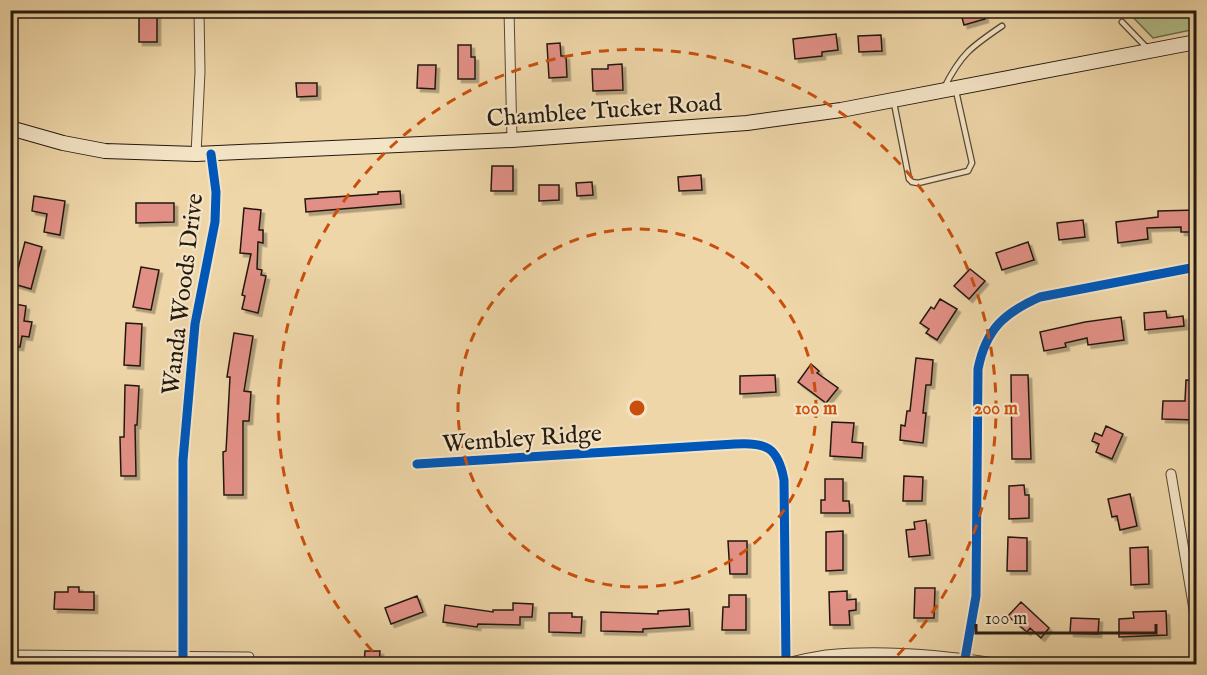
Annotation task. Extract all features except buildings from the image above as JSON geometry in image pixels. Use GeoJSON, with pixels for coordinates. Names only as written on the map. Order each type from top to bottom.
{"type":"FeatureCollection","features":[{"type":"Feature","properties":{"kind":"main road","name":"Chamblee Tucker Road"},"geometry":{"type":"LineString","coordinates":[[13,129],[63,143],[105,150],[196,154],[513,140],[747,123],[841,110],[1197,42]]}},
{"type":"Feature","properties":{"kind":"street"},"geometry":{"type":"LineString","coordinates":[[196,154],[200,72],[199,10]]}},
{"type":"Feature","properties":{"kind":"street"},"geometry":{"type":"LineString","coordinates":[[509,10],[513,140]]}},
{"type":"Feature","properties":{"kind":"street"},"geometry":{"type":"LineString","coordinates":[[10,144],[13,129]]}},
{"type":"Feature","properties":{"kind":"street","name":"Wanda Woods Drive"},"geometry":{"type":"LineString","coordinates":[[183,656],[183,459],[195,324],[215,222],[216,192],[211,153]]}},
{"type":"Feature","properties":{"kind":"street"},"geometry":{"type":"LineString","coordinates":[[965,659],[976,596],[978,369],[982,348],[998,323],[1016,307],[1040,297],[1197,267]]}},
{"type":"Feature","properties":{"kind":"street","name":"Wembley Ridge"},"geometry":{"type":"LineString","coordinates":[[417,465],[755,443],[773,450],[780,462],[784,480],[783,664]]}},
{"type":"Feature","properties":{"kind":"street"},"geometry":{"type":"LineString","coordinates":[[1171,474],[1197,621]]}},
{"type":"Feature","properties":{"kind":"street"},"geometry":{"type":"LineString","coordinates":[[783,664],[824,655],[859,652],[901,653],[1001,664]]}},
{"type":"Feature","properties":{"kind":"street"},"geometry":{"type":"LineString","coordinates":[[10,655],[249,657]]}},
{"type":"Feature","properties":{"kind":"lane"},"geometry":{"type":"LineString","coordinates":[[1122,22],[1150,51]]}},
{"type":"Feature","properties":{"kind":"lane"},"geometry":{"type":"LineString","coordinates":[[894,100],[909,178],[912,182],[918,183],[968,171],[972,163],[950,89],[955,67],[967,51],[1002,26]]}},
{"type":"Feature","properties":{"kind":"green space"},"geometry":{"type":"Polygon","coordinates":[[[1127,11],[1196,11],[1196,29],[1153,38],[1127,11]]]}},
{"type":"Feature","properties":{"kind":"cycle path"},"geometry":{"type":"LineString","coordinates":[[183,656],[183,460],[195,324],[215,222],[216,192],[211,154]]}},
{"type":"Feature","properties":{"kind":"cycle path"},"geometry":{"type":"LineString","coordinates":[[965,659],[976,596],[978,369],[986,343],[998,324],[1007,316],[1040,297],[1196,267]]}},
{"type":"Feature","properties":{"kind":"cycle path"},"geometry":{"type":"LineString","coordinates":[[417,464],[735,444],[755,444],[769,449],[778,460],[784,480],[786,663]]}}]}
